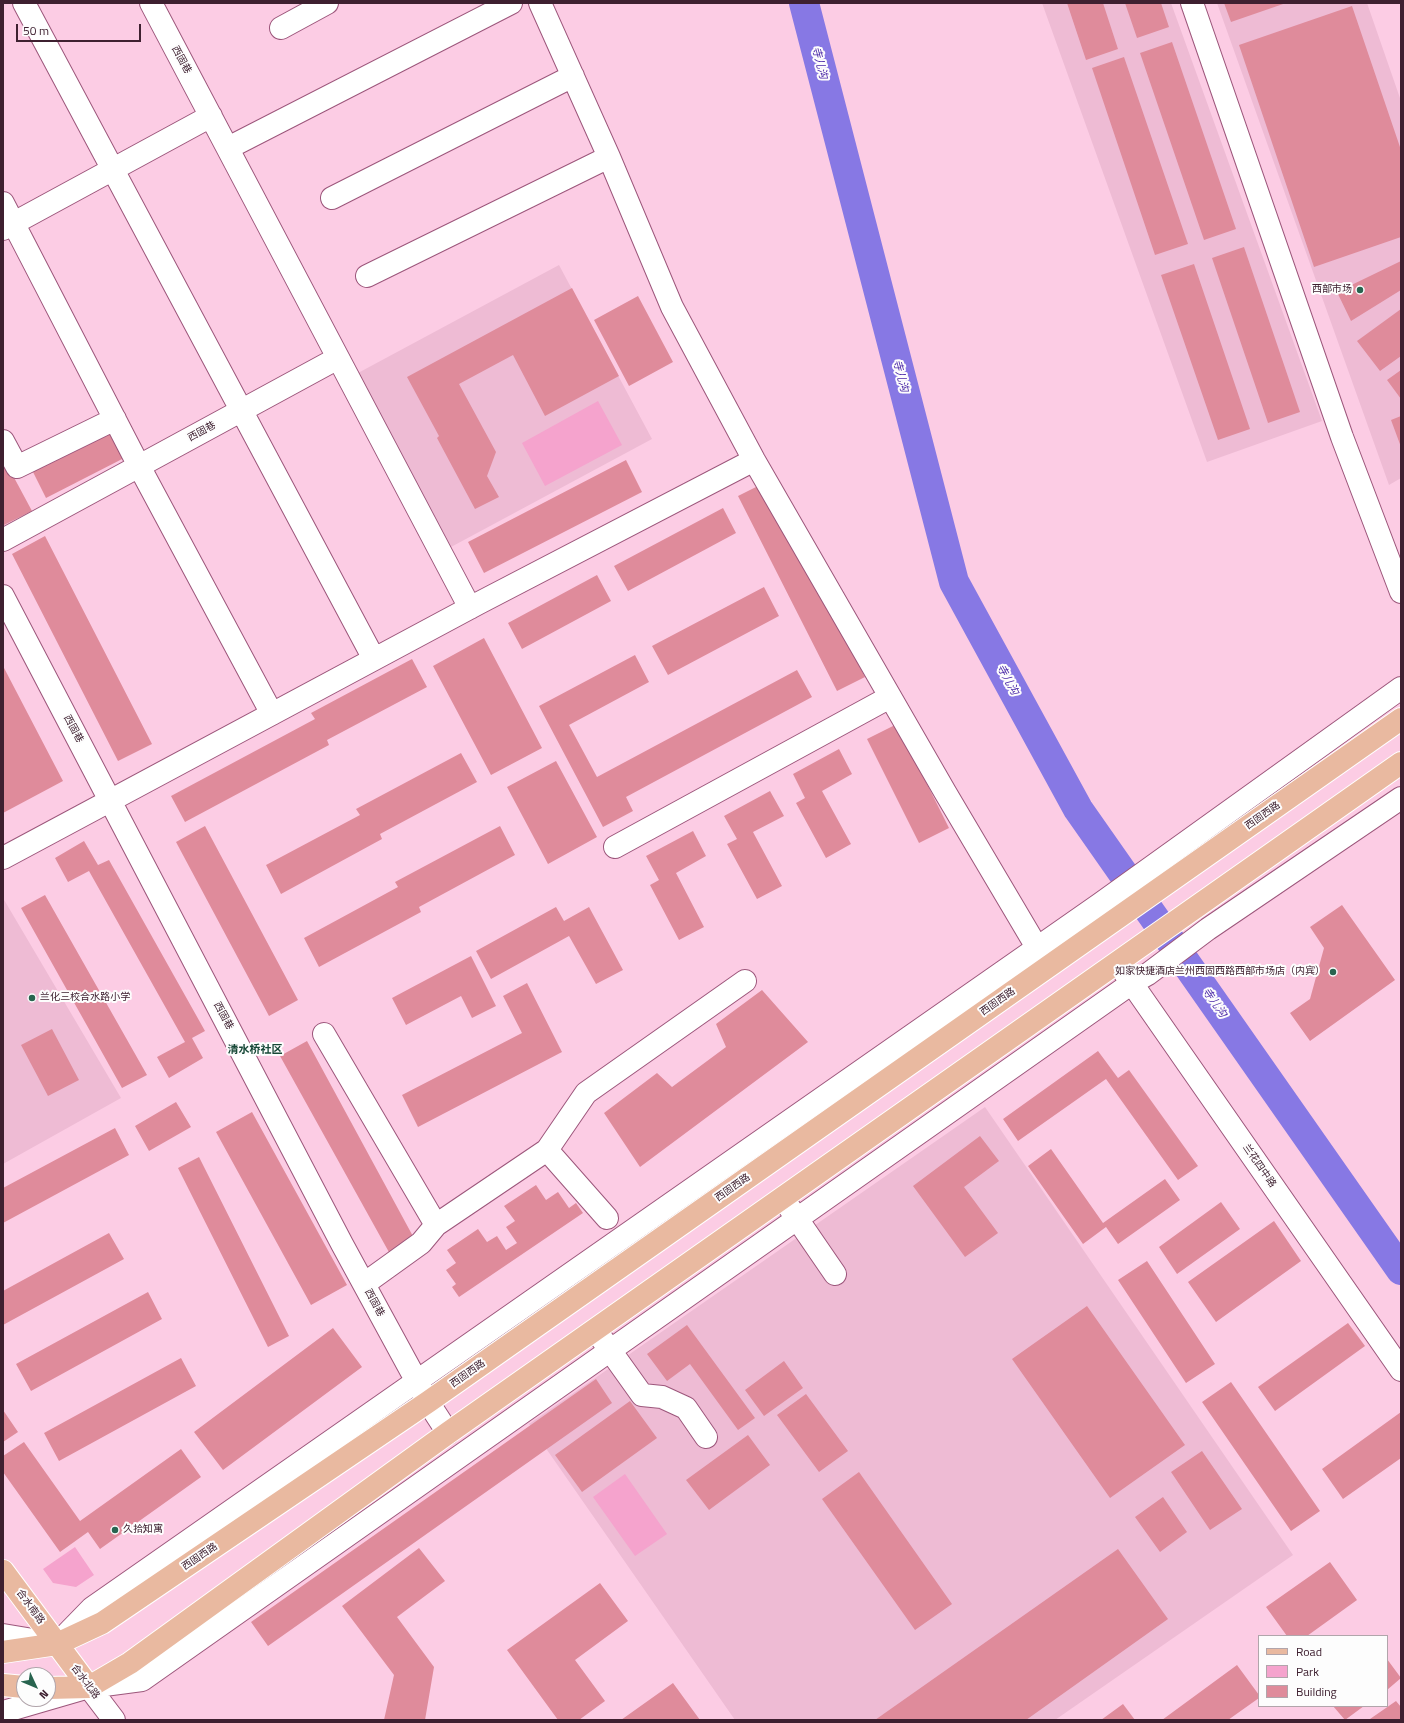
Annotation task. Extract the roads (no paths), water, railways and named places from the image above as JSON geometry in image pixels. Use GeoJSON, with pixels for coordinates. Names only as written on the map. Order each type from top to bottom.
{"type":"FeatureCollection","features":[{"type":"Feature","properties":{"kind":"main road","name":"西固西路"},"geometry":{"type":"LineString","coordinates":[[3,1652],[57,1644],[102,1623],[428,1402],[1401,719]]}},
{"type":"Feature","properties":{"kind":"main road"},"geometry":{"type":"LineString","coordinates":[[56,1688],[89,1687],[130,1663],[448,1433],[1401,763]]}},
{"type":"Feature","properties":{"kind":"main road","name":"合水南路"},"geometry":{"type":"LineString","coordinates":[[3,1571],[57,1644]]}},
{"type":"Feature","properties":{"kind":"main road","name":"合水北路"},"geometry":{"type":"LineString","coordinates":[[57,1644],[89,1687]]}},
{"type":"Feature","properties":{"kind":"main road"},"geometry":{"type":"LineString","coordinates":[[3,1685],[16,1686]]}},
{"type":"Feature","properties":{"kind":"street"},"geometry":{"type":"LineString","coordinates":[[24,3],[374,659]]}},
{"type":"Feature","properties":{"kind":"street","name":"西固巷"},"geometry":{"type":"LineString","coordinates":[[151,3],[470,608]]}},
{"type":"Feature","properties":{"kind":"street"},"geometry":{"type":"LineString","coordinates":[[281,28],[327,3]]}},
{"type":"Feature","properties":{"kind":"street"},"geometry":{"type":"LineString","coordinates":[[228,148],[511,3]]}},
{"type":"Feature","properties":{"kind":"street"},"geometry":{"type":"LineString","coordinates":[[540,3],[610,157],[672,307],[754,460],[890,698],[1048,967]]}},
{"type":"Feature","properties":{"kind":"street"},"geometry":{"type":"LineString","coordinates":[[1192,3],[1342,437],[1401,592]]}},
{"type":"Feature","properties":{"kind":"street"},"geometry":{"type":"LineString","coordinates":[[332,198],[573,76]]}},
{"type":"Feature","properties":{"kind":"street"},"geometry":{"type":"LineString","coordinates":[[8,226],[211,116]]}},
{"type":"Feature","properties":{"kind":"street"},"geometry":{"type":"LineString","coordinates":[[367,276],[610,157]]}},
{"type":"Feature","properties":{"kind":"street"},"geometry":{"type":"LineString","coordinates":[[3,204],[8,226],[115,419],[272,714]]}},
{"type":"Feature","properties":{"kind":"street","name":"西固巷"},"geometry":{"type":"LineString","coordinates":[[3,540],[338,358]]}},
{"type":"Feature","properties":{"kind":"street"},"geometry":{"type":"LineString","coordinates":[[3,441],[17,467],[115,419]]}},
{"type":"Feature","properties":{"kind":"street"},"geometry":{"type":"LineString","coordinates":[[3,858],[470,608],[754,460]]}},
{"type":"Feature","properties":{"kind":"street","name":"西固巷"},"geometry":{"type":"LineString","coordinates":[[3,596],[364,1284],[428,1402],[448,1433]]}},
{"type":"Feature","properties":{"kind":"street"},"geometry":{"type":"LineString","coordinates":[[3,1635],[57,1644],[92,1608],[1100,904],[1401,688]]}},
{"type":"Feature","properties":{"kind":"street"},"geometry":{"type":"LineString","coordinates":[[615,846],[890,698]]}},
{"type":"Feature","properties":{"kind":"street"},"geometry":{"type":"LineString","coordinates":[[3,1712],[89,1687],[142,1680],[1208,929],[1401,798]]}},
{"type":"Feature","properties":{"kind":"street","name":"兰花四中路"},"geometry":{"type":"LineString","coordinates":[[1125,957],[1401,1370]]}},
{"type":"Feature","properties":{"kind":"street"},"geometry":{"type":"LineString","coordinates":[[364,1284],[421,1243],[436,1225],[547,1150],[586,1093],[745,981]]}},
{"type":"Feature","properties":{"kind":"street"},"geometry":{"type":"LineString","coordinates":[[324,1034],[436,1225]]}},
{"type":"Feature","properties":{"kind":"street"},"geometry":{"type":"LineString","coordinates":[[547,1150],[607,1218]]}},
{"type":"Feature","properties":{"kind":"street"},"geometry":{"type":"LineString","coordinates":[[783,1198],[834,1274]]}},
{"type":"Feature","properties":{"kind":"street"},"geometry":{"type":"LineString","coordinates":[[595,1330],[642,1395],[662,1397],[686,1408],[706,1437]]}},
{"type":"Feature","properties":{"kind":"street","name":"合水北路"},"geometry":{"type":"LineString","coordinates":[[89,1687],[114,1720]]}},
{"type":"Feature","properties":{"kind":"waterway","name":"寺儿沟"},"geometry":{"type":"LineString","coordinates":[[804,3],[954,582],[1078,809],[1401,1270]]}},
{"type":"Feature","properties":{"kind":"place","name":"西部市场"},"geometry":{"type":"Point","coordinates":[1360,290]}},
{"type":"Feature","properties":{"kind":"place","name":"如家快捷酒店兰州西固西路西部市场店（内宾）"},"geometry":{"type":"Point","coordinates":[1333,972]}},
{"type":"Feature","properties":{"kind":"place","name":"兰化三校合水路小学"},"geometry":{"type":"Point","coordinates":[32,998]}},
{"type":"Feature","properties":{"kind":"place","name":"久拾知寓"},"geometry":{"type":"Point","coordinates":[115,1530]}},
{"type":"Feature","properties":{"kind":"district","name":"清水桥社区"},"geometry":{"type":"Point","coordinates":[255,1050]}}]}
